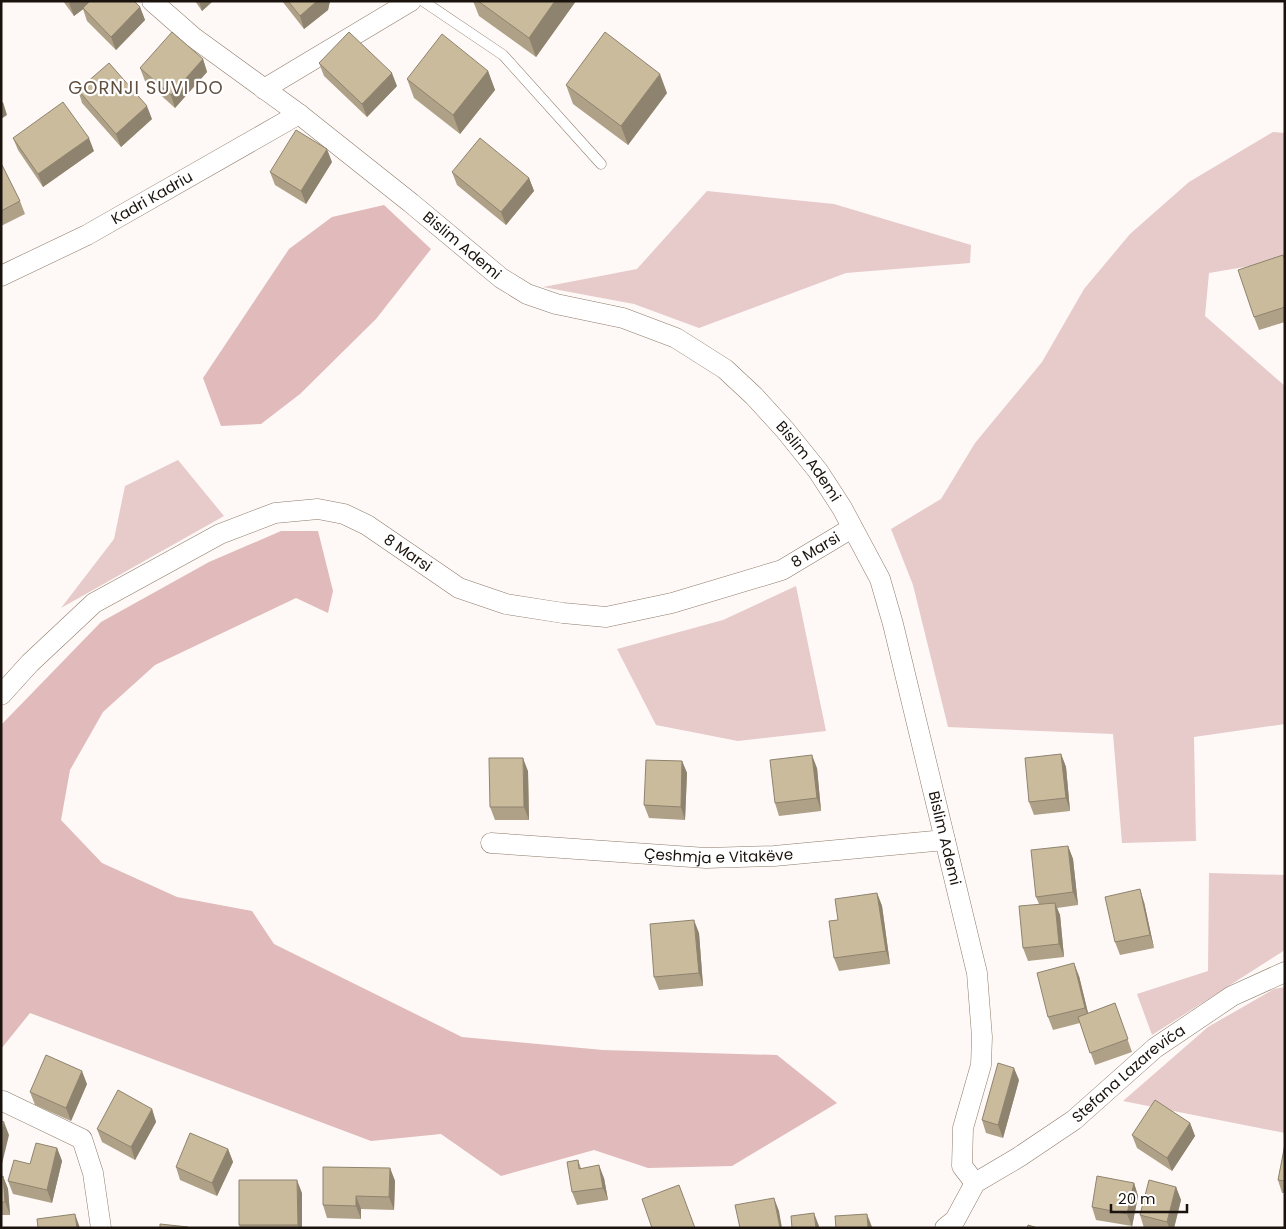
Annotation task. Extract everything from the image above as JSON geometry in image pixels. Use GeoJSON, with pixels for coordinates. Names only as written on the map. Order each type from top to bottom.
{"type":"FeatureCollection","features":[{"type":"Feature","properties":{"kind":"street","name":"Bislim Ademi"},"geometry":{"type":"LineString","coordinates":[[152,1],[193,37],[299,114],[501,278],[527,294],[556,304],[623,318],[676,338],[725,369],[754,396],[785,430],[818,471],[842,508],[880,580],[893,624],[977,973],[982,1037],[981,1065],[963,1128],[962,1166],[975,1183]]}},
{"type":"Feature","properties":{"kind":"street"},"geometry":{"type":"LineString","coordinates":[[264,89],[411,1]]}},
{"type":"Feature","properties":{"kind":"street","name":"Kadri Kadriu"},"geometry":{"type":"LineString","coordinates":[[1,276],[87,235],[299,114]]}},
{"type":"Feature","properties":{"kind":"street","name":"8 Marsi"},"geometry":{"type":"LineString","coordinates":[[1,695],[30,662],[94,603],[220,534],[275,513],[318,509],[344,514],[367,525],[459,588],[506,604],[563,613],[606,617],[672,603],[782,570],[852,528]]}},
{"type":"Feature","properties":{"kind":"street","name":"Çeshmja e Vitakëve"},"geometry":{"type":"LineString","coordinates":[[491,843],[706,858],[774,856],[945,840]]}},
{"type":"Feature","properties":{"kind":"street","name":"Stefana Lazarevića"},"geometry":{"type":"LineString","coordinates":[[975,1183],[1019,1157],[1074,1120],[1155,1048],[1232,996],[1285,972]]}},
{"type":"Feature","properties":{"kind":"street"},"geometry":{"type":"LineString","coordinates":[[3,1101],[82,1139],[93,1173],[101,1228]]}},
{"type":"Feature","properties":{"kind":"street"},"geometry":{"type":"LineString","coordinates":[[945,1228],[955,1220],[975,1183]]}},
{"type":"Feature","properties":{"kind":"lane"},"geometry":{"type":"LineString","coordinates":[[423,1],[503,55],[601,164]]}},
{"type":"Feature","properties":{"kind":"shaded area"},"geometry":{"type":"Polygon","coordinates":[[[1273,132],[1285,133],[1285,260],[1209,273],[1205,316],[1285,386],[1285,724],[1194,737],[1196,841],[1122,843],[1113,734],[948,727],[913,585],[891,529],[941,499],[975,443],[1042,362],[1084,289],[1130,234],[1189,182],[1273,132]]]}},
{"type":"Feature","properties":{"kind":"shaded area"},"geometry":{"type":"Polygon","coordinates":[[[707,191],[834,204],[971,245],[970,263],[846,273],[699,328],[634,304],[543,287],[637,269],[707,191]]]}},
{"type":"Feature","properties":{"kind":"shaded area"},"geometry":{"type":"Polygon","coordinates":[[[384,205],[431,249],[376,319],[300,394],[261,424],[221,426],[203,378],[289,249],[332,217],[384,205]]]}},
{"type":"Feature","properties":{"kind":"shaded area"},"geometry":{"type":"Polygon","coordinates":[[[178,460],[224,516],[61,608],[114,539],[125,486],[178,460]]]}},
{"type":"Feature","properties":{"kind":"shaded area"},"geometry":{"type":"Polygon","coordinates":[[[281,531],[318,531],[333,591],[328,613],[296,598],[155,665],[103,712],[70,770],[61,820],[102,863],[177,897],[252,911],[274,944],[462,1037],[603,1050],[777,1055],[837,1103],[732,1166],[648,1168],[594,1150],[501,1176],[441,1134],[371,1141],[30,1013],[1,1049],[1,725],[101,622],[209,562],[281,531]]]}},
{"type":"Feature","properties":{"kind":"shaded area"},"geometry":{"type":"Polygon","coordinates":[[[796,586],[826,731],[738,741],[656,725],[617,649],[723,620],[796,586]]]}},
{"type":"Feature","properties":{"kind":"shaded area"},"geometry":{"type":"Polygon","coordinates":[[[1209,873],[1285,875],[1285,950],[1152,1035],[1137,994],[1208,971],[1209,873]]]}},
{"type":"Feature","properties":{"kind":"shaded area"},"geometry":{"type":"Polygon","coordinates":[[[1285,987],[1285,1133],[1123,1101],[1208,1027],[1274,989],[1285,987]]]}},
{"type":"Feature","properties":{"kind":"building"},"geometry":{"type":"Polygon","coordinates":[[[90,1],[134,1],[140,7],[111,37],[83,8],[90,1]]]}},
{"type":"Feature","properties":{"kind":"building"},"geometry":{"type":"Polygon","coordinates":[[[288,1],[317,1],[300,16],[288,1]]]}},
{"type":"Feature","properties":{"kind":"building"},"geometry":{"type":"Polygon","coordinates":[[[478,1],[555,1],[529,38],[478,1]]]}},
{"type":"Feature","properties":{"kind":"building"},"geometry":{"type":"Polygon","coordinates":[[[172,32],[203,59],[171,95],[140,68],[172,32]]]}},
{"type":"Feature","properties":{"kind":"building"},"geometry":{"type":"Polygon","coordinates":[[[349,32],[392,73],[362,104],[319,63],[349,32]]]}},
{"type":"Feature","properties":{"kind":"building"},"geometry":{"type":"Polygon","coordinates":[[[605,32],[660,74],[621,126],[566,85],[605,32]]]}},
{"type":"Feature","properties":{"kind":"building"},"geometry":{"type":"Polygon","coordinates":[[[442,34],[488,71],[453,115],[407,79],[442,34]]]}},
{"type":"Feature","properties":{"kind":"building"},"geometry":{"type":"Polygon","coordinates":[[[109,63],[147,106],[116,134],[78,90],[109,63]]]}},
{"type":"Feature","properties":{"kind":"building"},"geometry":{"type":"Polygon","coordinates":[[[63,102],[89,138],[38,174],[13,138],[63,102]]]}},
{"type":"Feature","properties":{"kind":"building"},"geometry":{"type":"Polygon","coordinates":[[[296,130],[327,149],[301,191],[270,172],[296,130]]]}},
{"type":"Feature","properties":{"kind":"building"},"geometry":{"type":"Polygon","coordinates":[[[480,138],[529,178],[501,212],[452,172],[480,138]]]}},
{"type":"Feature","properties":{"kind":"building"},"geometry":{"type":"Polygon","coordinates":[[[1,163],[20,201],[1,211],[1,163]]]}},
{"type":"Feature","properties":{"kind":"building"},"geometry":{"type":"Polygon","coordinates":[[[1283,255],[1285,260],[1285,307],[1254,317],[1238,270],[1283,255]]]}},
{"type":"Feature","properties":{"kind":"building"},"geometry":{"type":"Polygon","coordinates":[[[1061,754],[1066,798],[1029,802],[1025,758],[1061,754]]]}},
{"type":"Feature","properties":{"kind":"building"},"geometry":{"type":"Polygon","coordinates":[[[812,755],[817,798],[775,803],[770,760],[812,755]]]}},
{"type":"Feature","properties":{"kind":"building"},"geometry":{"type":"Polygon","coordinates":[[[489,758],[523,758],[524,807],[490,807],[489,758]]]}},
{"type":"Feature","properties":{"kind":"building"},"geometry":{"type":"Polygon","coordinates":[[[646,760],[682,761],[681,807],[644,805],[646,760]]]}},
{"type":"Feature","properties":{"kind":"building"},"geometry":{"type":"Polygon","coordinates":[[[1068,846],[1073,892],[1036,897],[1031,850],[1068,846]]]}},
{"type":"Feature","properties":{"kind":"building"},"geometry":{"type":"Polygon","coordinates":[[[1140,889],[1150,935],[1115,942],[1105,897],[1140,889]]]}},
{"type":"Feature","properties":{"kind":"building"},"geometry":{"type":"Polygon","coordinates":[[[877,893],[886,951],[834,958],[829,921],[838,920],[835,899],[877,893]]]}},
{"type":"Feature","properties":{"kind":"building"},"geometry":{"type":"Polygon","coordinates":[[[1055,903],[1059,944],[1023,948],[1019,906],[1055,903]]]}},
{"type":"Feature","properties":{"kind":"building"},"geometry":{"type":"Polygon","coordinates":[[[694,920],[699,973],[654,977],[650,924],[694,920]]]}},
{"type":"Feature","properties":{"kind":"building"},"geometry":{"type":"Polygon","coordinates":[[[1074,963],[1085,1008],[1048,1017],[1037,973],[1074,963]]]}},
{"type":"Feature","properties":{"kind":"building"},"geometry":{"type":"Polygon","coordinates":[[[1115,1003],[1128,1039],[1090,1053],[1078,1017],[1115,1003]]]}},
{"type":"Feature","properties":{"kind":"building"},"geometry":{"type":"Polygon","coordinates":[[[46,1055],[82,1071],[66,1108],[30,1092],[46,1055]]]}},
{"type":"Feature","properties":{"kind":"building"},"geometry":{"type":"Polygon","coordinates":[[[998,1063],[1014,1068],[998,1125],[982,1120],[998,1063]]]}},
{"type":"Feature","properties":{"kind":"building"},"geometry":{"type":"Polygon","coordinates":[[[118,1090],[152,1109],[131,1147],[97,1129],[118,1090]]]}},
{"type":"Feature","properties":{"kind":"building"},"geometry":{"type":"Polygon","coordinates":[[[1155,1100],[1190,1123],[1167,1158],[1132,1135],[1155,1100]]]}},
{"type":"Feature","properties":{"kind":"building"},"geometry":{"type":"Polygon","coordinates":[[[1,1121],[4,1122],[1,1134],[1,1121]]]}},
{"type":"Feature","properties":{"kind":"building"},"geometry":{"type":"Polygon","coordinates":[[[190,1133],[228,1149],[212,1183],[176,1167],[190,1133]]]}},
{"type":"Feature","properties":{"kind":"building"},"geometry":{"type":"Polygon","coordinates":[[[36,1143],[57,1148],[47,1190],[8,1181],[14,1160],[30,1164],[36,1143]]]}},
{"type":"Feature","properties":{"kind":"building"},"geometry":{"type":"Polygon","coordinates":[[[1285,1144],[1285,1181],[1278,1180],[1285,1144]]]}},
{"type":"Feature","properties":{"kind":"building"},"geometry":{"type":"Polygon","coordinates":[[[578,1160],[579,1169],[599,1165],[603,1188],[572,1192],[567,1162],[578,1160]]]}},
{"type":"Feature","properties":{"kind":"building"},"geometry":{"type":"Polygon","coordinates":[[[323,1167],[390,1168],[389,1197],[356,1196],[356,1206],[323,1205],[323,1167]]]}},
{"type":"Feature","properties":{"kind":"building"},"geometry":{"type":"Polygon","coordinates":[[[3,1176],[5,1202],[1,1202],[1,1177],[3,1176]]]}},
{"type":"Feature","properties":{"kind":"building"},"geometry":{"type":"Polygon","coordinates":[[[1097,1176],[1134,1183],[1127,1214],[1092,1207],[1097,1176]]]}},
{"type":"Feature","properties":{"kind":"building"},"geometry":{"type":"Polygon","coordinates":[[[239,1180],[297,1180],[298,1225],[239,1225],[239,1180]]]}},
{"type":"Feature","properties":{"kind":"building"},"geometry":{"type":"Polygon","coordinates":[[[1149,1180],[1176,1187],[1167,1222],[1140,1215],[1149,1180]]]}},
{"type":"Feature","properties":{"kind":"building"},"geometry":{"type":"Polygon","coordinates":[[[679,1185],[695,1228],[652,1228],[642,1199],[679,1185]]]}},
{"type":"Feature","properties":{"kind":"building"},"geometry":{"type":"Polygon","coordinates":[[[774,1198],[780,1228],[740,1228],[735,1205],[774,1198]]]}},
{"type":"Feature","properties":{"kind":"building"},"geometry":{"type":"Polygon","coordinates":[[[814,1213],[816,1228],[792,1228],[791,1216],[814,1213]]]}},
{"type":"Feature","properties":{"kind":"building"},"geometry":{"type":"Polygon","coordinates":[[[75,1214],[77,1228],[38,1228],[37,1219],[75,1214]]]}},
{"type":"Feature","properties":{"kind":"building"},"geometry":{"type":"Polygon","coordinates":[[[867,1214],[868,1228],[836,1228],[835,1216],[867,1214]]]}},
{"type":"Feature","properties":{"kind":"building"},"geometry":{"type":"Polygon","coordinates":[[[160,1224],[188,1227],[188,1228],[160,1228],[160,1224]]]}},
{"type":"Feature","properties":{"kind":"building"},"geometry":{"type":"Polygon","coordinates":[[[1028,1225],[1038,1228],[1027,1228],[1028,1225]]]}},
{"type":"Feature","properties":{"kind":"district","name":"GORNJI SUVI DO"},"geometry":{"type":"Point","coordinates":[146,88]}}]}
